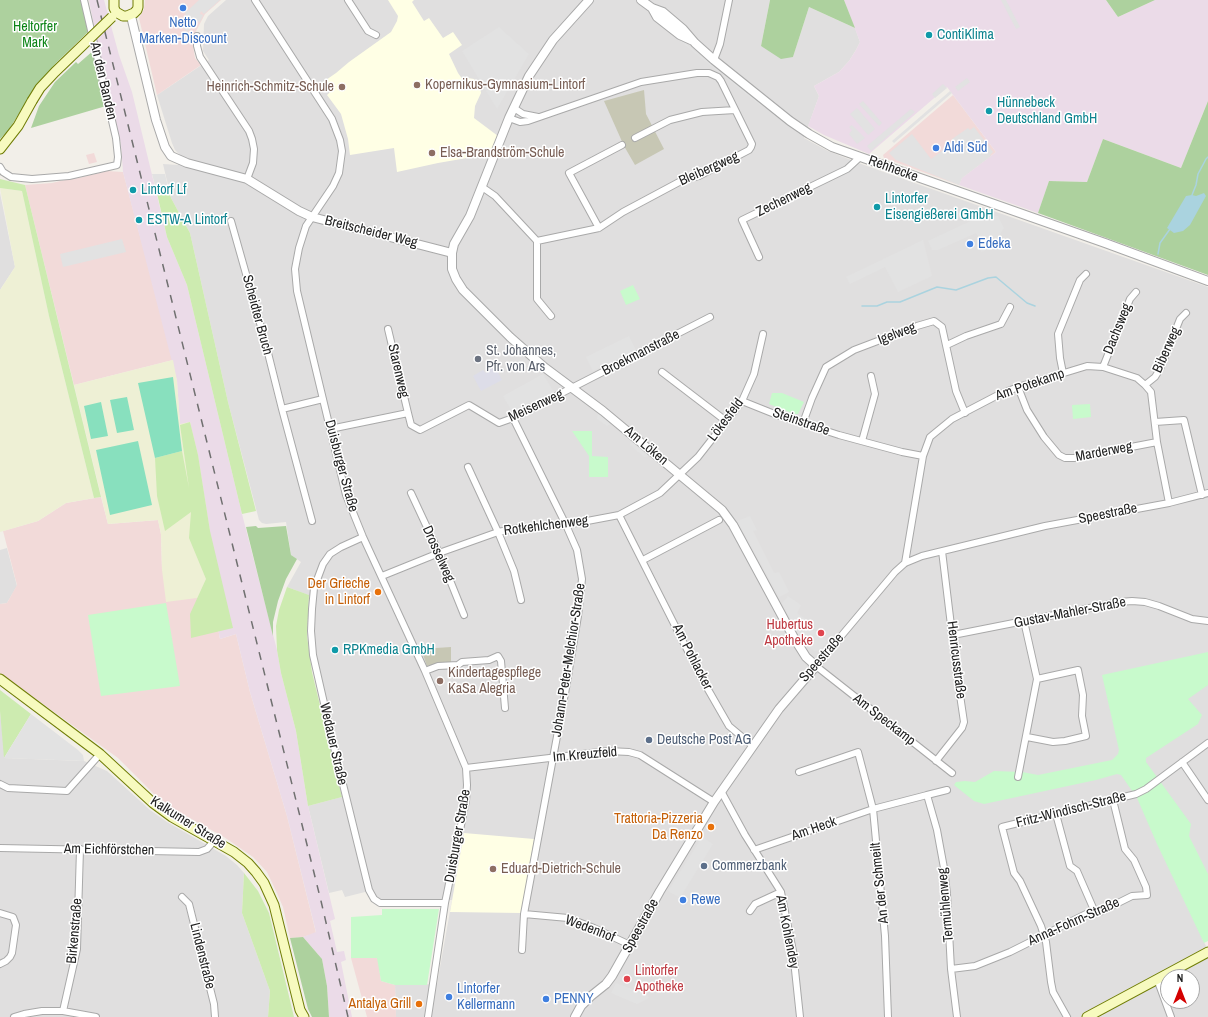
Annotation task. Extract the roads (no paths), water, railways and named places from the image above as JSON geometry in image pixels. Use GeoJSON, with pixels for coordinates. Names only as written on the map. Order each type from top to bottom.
{"type":"FeatureCollection","features":[{"type":"Feature","properties":{"kind":"main road"},"geometry":{"type":"LineString","coordinates":[[0,149],[12,135],[40,88],[54,72],[114,14],[114,0]]}},
{"type":"Feature","properties":{"kind":"main road"},"geometry":{"type":"LineString","coordinates":[[114,14],[131,16],[137,10],[138,0]]}},
{"type":"Feature","properties":{"kind":"main road","name":"Kalkumer Straße"},"geometry":{"type":"LineString","coordinates":[[0,679],[100,754],[154,804],[172,817],[234,852],[248,862],[270,893],[300,1010],[304,1017]]}},
{"type":"Feature","properties":{"kind":"main road"},"geometry":{"type":"LineString","coordinates":[[1087,1017],[1208,952]]}},
{"type":"Feature","properties":{"kind":"street","name":"An den Banden"},"geometry":{"type":"LineString","coordinates":[[0,167],[3,172],[11,177],[32,180],[69,176],[114,166],[117,163],[116,138],[84,0]]}},
{"type":"Feature","properties":{"kind":"street","name":"Duisburger Straße"},"geometry":{"type":"LineString","coordinates":[[256,0],[332,119],[340,140],[342,151],[339,173],[333,186],[306,226],[296,258],[295,279],[297,291],[346,495],[363,537],[382,576],[466,768],[466,801],[445,903],[428,1017]]}},
{"type":"Feature","properties":{"kind":"street"},"geometry":{"type":"LineString","coordinates":[[348,0],[368,31],[376,35]]}},
{"type":"Feature","properties":{"kind":"street"},"geometry":{"type":"LineString","coordinates":[[452,253],[454,244],[470,216],[509,118],[529,76],[544,51],[564,26],[589,0]]}},
{"type":"Feature","properties":{"kind":"street"},"geometry":{"type":"LineString","coordinates":[[582,8],[596,0]]}},
{"type":"Feature","properties":{"kind":"street","name":"Rehhecke"},"geometry":{"type":"LineString","coordinates":[[641,0],[652,8],[663,12],[683,29],[695,43],[714,60],[785,117],[809,134],[832,147],[1105,243],[1208,281]]}},
{"type":"Feature","properties":{"kind":"street"},"geometry":{"type":"LineString","coordinates":[[714,60],[721,43],[729,0]]}},
{"type":"Feature","properties":{"kind":"street","name":"Breitscheider Weg"},"geometry":{"type":"LineString","coordinates":[[131,16],[156,120],[168,152],[177,160],[187,164],[247,179],[299,211],[312,217],[452,253]]}},
{"type":"Feature","properties":{"kind":"street"},"geometry":{"type":"LineString","coordinates":[[197,36],[197,46],[200,57],[249,131],[252,139],[254,149],[253,163],[247,179]]}},
{"type":"Feature","properties":{"kind":"street","name":"Bleibergweg"},"geometry":{"type":"LineString","coordinates":[[509,118],[520,122],[528,122],[538,117],[641,82],[703,73],[718,77],[725,87],[752,144],[749,150],[699,176],[681,181],[623,212],[599,228],[537,241]]}},
{"type":"Feature","properties":{"kind":"street"},"geometry":{"type":"LineString","coordinates":[[514,108],[523,114],[538,117]]}},
{"type":"Feature","properties":{"kind":"street"},"geometry":{"type":"LineString","coordinates":[[635,138],[670,120],[702,112],[735,110]]}},
{"type":"Feature","properties":{"kind":"street"},"geometry":{"type":"LineString","coordinates":[[599,228],[570,173],[622,145]]}},
{"type":"Feature","properties":{"kind":"street","name":"Zechenweg"},"geometry":{"type":"LineString","coordinates":[[759,257],[742,220],[847,169],[860,157]]}},
{"type":"Feature","properties":{"kind":"street"},"geometry":{"type":"LineString","coordinates":[[482,187],[495,196],[537,241],[537,299],[550,316]]}},
{"type":"Feature","properties":{"kind":"street","name":"Scheidter Bruch"},"geometry":{"type":"LineString","coordinates":[[231,221],[265,341],[312,521]]}},
{"type":"Feature","properties":{"kind":"street","name":"Am Löken"},"geometry":{"type":"LineString","coordinates":[[452,253],[452,270],[463,290],[510,337],[680,474],[727,515],[794,638],[806,656],[816,666]]}},
{"type":"Feature","properties":{"kind":"street"},"geometry":{"type":"LineString","coordinates":[[1063,373],[1058,334],[1080,280],[1086,274]]}},
{"type":"Feature","properties":{"kind":"street","name":"Dachsweg"},"geometry":{"type":"LineString","coordinates":[[1103,367],[1130,299],[1136,292]]}},
{"type":"Feature","properties":{"kind":"street"},"geometry":{"type":"LineString","coordinates":[[947,345],[966,336],[1001,324],[1010,307]]}},
{"type":"Feature","properties":{"kind":"street","name":"Biberweg"},"geometry":{"type":"LineString","coordinates":[[1145,385],[1155,377],[1160,369],[1180,319],[1186,313]]}},
{"type":"Feature","properties":{"kind":"street","name":"Broekmanstraße"},"geometry":{"type":"LineString","coordinates":[[572,388],[710,317]]}},
{"type":"Feature","properties":{"kind":"street","name":"Igelweg"},"geometry":{"type":"LineString","coordinates":[[803,423],[826,367],[854,350],[917,326],[934,322],[942,327],[956,391],[965,413]]}},
{"type":"Feature","properties":{"kind":"street","name":"Starenweg"},"geometry":{"type":"LineString","coordinates":[[388,329],[408,413]]}},
{"type":"Feature","properties":{"kind":"street","name":"Lökesfeld"},"geometry":{"type":"LineString","coordinates":[[680,474],[698,457],[742,401],[754,374],[763,334]]}},
{"type":"Feature","properties":{"kind":"street","name":"Am Potekamp"},"geometry":{"type":"LineString","coordinates":[[905,563],[923,456],[930,437],[952,419],[996,396],[1018,387],[1088,366],[1103,367],[1136,378],[1145,385]]}},
{"type":"Feature","properties":{"kind":"street"},"geometry":{"type":"LineString","coordinates":[[662,372],[726,421]]}},
{"type":"Feature","properties":{"kind":"street"},"geometry":{"type":"LineString","coordinates":[[862,441],[875,394],[871,376]]}},
{"type":"Feature","properties":{"kind":"street"},"geometry":{"type":"LineString","coordinates":[[1145,385],[1151,392],[1157,442],[1170,503]]}},
{"type":"Feature","properties":{"kind":"street","name":"Marderweg"},"geometry":{"type":"LineString","coordinates":[[1018,387],[1027,410],[1044,437],[1059,455],[1065,458],[1074,458],[1157,442]]}},
{"type":"Feature","properties":{"kind":"street","name":"Meisenweg"},"geometry":{"type":"LineString","coordinates":[[408,413],[411,425],[420,430],[469,405],[499,423],[513,418],[572,388]]}},
{"type":"Feature","properties":{"kind":"street"},"geometry":{"type":"LineString","coordinates":[[282,409],[323,399]]}},
{"type":"Feature","properties":{"kind":"street","name":"Steinstraße"},"geometry":{"type":"LineString","coordinates":[[742,401],[777,415],[840,435],[902,452],[923,456]]}},
{"type":"Feature","properties":{"kind":"street"},"geometry":{"type":"LineString","coordinates":[[330,429],[408,413]]}},
{"type":"Feature","properties":{"kind":"street","name":"Johann-Peter-Melchior-Straße"},"geometry":{"type":"LineString","coordinates":[[513,418],[566,525],[576,550],[582,579],[578,616],[524,914],[522,950]]}},
{"type":"Feature","properties":{"kind":"street"},"geometry":{"type":"LineString","coordinates":[[1155,422],[1184,420],[1205,494]]}},
{"type":"Feature","properties":{"kind":"street"},"geometry":{"type":"LineString","coordinates":[[468,467],[498,532],[517,579],[521,600]]}},
{"type":"Feature","properties":{"kind":"street","name":"Rotkehlchenweg"},"geometry":{"type":"LineString","coordinates":[[382,576],[439,553],[498,532],[519,528],[566,525],[619,514],[660,493],[680,474]]}},
{"type":"Feature","properties":{"kind":"street","name":"Drosselweg"},"geometry":{"type":"LineString","coordinates":[[411,493],[439,553],[464,615]]}},
{"type":"Feature","properties":{"kind":"street","name":"Speestraße"},"geometry":{"type":"LineString","coordinates":[[575,1017],[581,1006],[609,980],[660,891],[714,802],[779,709],[895,572],[905,563],[922,556],[1045,526],[1170,503],[1205,494]]}},
{"type":"Feature","properties":{"kind":"street","name":"Am Pohlacker"},"geometry":{"type":"LineString","coordinates":[[619,514],[702,680],[729,726],[753,746]]}},
{"type":"Feature","properties":{"kind":"street"},"geometry":{"type":"LineString","coordinates":[[643,560],[719,520]]}},
{"type":"Feature","properties":{"kind":"street","name":"Wedauer Straße"},"geometry":{"type":"LineString","coordinates":[[363,537],[330,554],[323,564],[314,588],[311,631],[313,655],[369,890],[374,899],[380,903],[445,903]]}},
{"type":"Feature","properties":{"kind":"street","name":"Henricusstraße"},"geometry":{"type":"LineString","coordinates":[[936,761],[962,728],[964,722],[942,551]]}},
{"type":"Feature","properties":{"kind":"street","name":"Gustav-Mahler-Straße"},"geometry":{"type":"LineString","coordinates":[[953,635],[1120,602],[1132,601],[1145,602],[1192,619],[1208,621]]}},
{"type":"Feature","properties":{"kind":"street"},"geometry":{"type":"LineString","coordinates":[[1018,777],[1038,679],[1024,621]]}},
{"type":"Feature","properties":{"kind":"street"},"geometry":{"type":"LineString","coordinates":[[424,672],[438,666],[458,665],[462,662],[489,660],[498,656],[501,661],[505,708]]}},
{"type":"Feature","properties":{"kind":"street","name":"Am Speckamp"},"geometry":{"type":"LineString","coordinates":[[816,666],[952,773]]}},
{"type":"Feature","properties":{"kind":"street"},"geometry":{"type":"LineString","coordinates":[[1027,737],[1053,742],[1066,741],[1086,736],[1082,716],[1084,694],[1078,670],[1038,679]]}},
{"type":"Feature","properties":{"kind":"street","name":"Fritz-Windisch-Straße"},"geometry":{"type":"LineString","coordinates":[[1067,1017],[1053,992],[1044,935],[1020,881],[1014,873],[1002,827],[1141,792],[1208,743]]}},
{"type":"Feature","properties":{"kind":"street","name":"Im Kreuzfeld"},"geometry":{"type":"LineString","coordinates":[[466,768],[608,751],[622,751],[640,755],[714,802]]}},
{"type":"Feature","properties":{"kind":"street","name":"An der Schmeilt"},"geometry":{"type":"LineString","coordinates":[[799,772],[858,752],[873,809],[885,936],[888,1017]]}},
{"type":"Feature","properties":{"kind":"street"},"geometry":{"type":"LineString","coordinates":[[0,784],[8,788],[66,791],[100,754]]}},
{"type":"Feature","properties":{"kind":"street"},"geometry":{"type":"LineString","coordinates":[[1182,762],[1208,800]]}},
{"type":"Feature","properties":{"kind":"street"},"geometry":{"type":"LineString","coordinates":[[873,809],[946,790]]}},
{"type":"Feature","properties":{"kind":"street","name":"Am Kohlendey"},"geometry":{"type":"LineString","coordinates":[[721,792],[754,850],[781,892],[793,951],[800,1017]]}},
{"type":"Feature","properties":{"kind":"street","name":"Termühlenweg"},"geometry":{"type":"LineString","coordinates":[[927,795],[937,830],[944,868],[951,969],[957,1017]]}},
{"type":"Feature","properties":{"kind":"street","name":"Anna-Fohrn-Straße"},"geometry":{"type":"LineString","coordinates":[[951,969],[976,966],[1010,952],[1094,910],[1100,912],[1132,896],[1147,895],[1146,886],[1134,860],[1125,849],[1113,800]]}},
{"type":"Feature","properties":{"kind":"street","name":"Am Heck"},"geometry":{"type":"LineString","coordinates":[[754,850],[873,809]]}},
{"type":"Feature","properties":{"kind":"street"},"geometry":{"type":"LineString","coordinates":[[1056,814],[1070,866],[1077,871],[1094,910]]}},
{"type":"Feature","properties":{"kind":"street","name":"Am Eichförstchen"},"geometry":{"type":"LineString","coordinates":[[0,848],[199,852],[207,849],[214,841]]}},
{"type":"Feature","properties":{"kind":"street","name":"Birkenstraße"},"geometry":{"type":"LineString","coordinates":[[63,1011],[77,949],[80,849]]}},
{"type":"Feature","properties":{"kind":"street"},"geometry":{"type":"LineString","coordinates":[[750,911],[755,904],[781,892]]}},
{"type":"Feature","properties":{"kind":"street","name":"Lindenstraße"},"geometry":{"type":"LineString","coordinates":[[182,897],[189,904],[214,1004],[215,1017]]}},
{"type":"Feature","properties":{"kind":"street"},"geometry":{"type":"LineString","coordinates":[[0,913],[13,917],[16,925],[10,957],[0,964]]}},
{"type":"Feature","properties":{"kind":"street","name":"Wedenhof"},"geometry":{"type":"LineString","coordinates":[[524,914],[568,918],[594,928],[630,945]]}},
{"type":"Feature","properties":{"kind":"street"},"geometry":{"type":"LineString","coordinates":[[1157,979],[1171,1017]]}},
{"type":"Feature","properties":{"kind":"street"},"geometry":{"type":"LineString","coordinates":[[14,1017],[24,1014],[42,1014],[63,1011],[96,1017]]}},
{"type":"Feature","properties":{"kind":"water"},"geometry":{"type":"Polygon","coordinates":[[[1204,193],[1206,196],[1190,225],[1183,231],[1174,233],[1167,228],[1186,196],[1196,196],[1204,193]]]}},
{"type":"Feature","properties":{"kind":"waterway"},"geometry":{"type":"LineString","coordinates":[[1192,195],[1198,174],[1208,157]]}},
{"type":"Feature","properties":{"kind":"waterway"},"geometry":{"type":"LineString","coordinates":[[1158,254],[1160,243],[1170,229]]}},
{"type":"Feature","properties":{"kind":"waterway"},"geometry":{"type":"LineString","coordinates":[[862,306],[877,306],[887,302],[900,302],[937,287],[956,290],[988,278],[996,277],[1027,303],[1035,306]]}},
{"type":"Feature","properties":{"kind":"railway"},"geometry":{"type":"LineString","coordinates":[[97,0],[321,901],[348,1017]]}},
{"type":"Feature","properties":{"kind":"place","name":"Netto Marken-Discount"},"geometry":{"type":"Point","coordinates":[183,8]}},
{"type":"Feature","properties":{"kind":"place","name":"ContiKlima"},"geometry":{"type":"Point","coordinates":[929,35]}},
{"type":"Feature","properties":{"kind":"place","name":"Kopernikus-Gymnasium-Lintorf"},"geometry":{"type":"Point","coordinates":[417,85]}},
{"type":"Feature","properties":{"kind":"place","name":"Heinrich-Schmitz-Schule"},"geometry":{"type":"Point","coordinates":[342,87]}},
{"type":"Feature","properties":{"kind":"place","name":"Hünnebeck Deutschland GmbH"},"geometry":{"type":"Point","coordinates":[989,111]}},
{"type":"Feature","properties":{"kind":"place","name":"Aldi Süd"},"geometry":{"type":"Point","coordinates":[936,148]}},
{"type":"Feature","properties":{"kind":"place","name":"Elsa-Brandström-Schule"},"geometry":{"type":"Point","coordinates":[432,153]}},
{"type":"Feature","properties":{"kind":"place","name":"Lintorf Lf"},"geometry":{"type":"Point","coordinates":[133,190]}},
{"type":"Feature","properties":{"kind":"place","name":"Lintorfer Eisengießerei GmbH"},"geometry":{"type":"Point","coordinates":[877,207]}},
{"type":"Feature","properties":{"kind":"place","name":"ESTW-A Lintorf"},"geometry":{"type":"Point","coordinates":[139,220]}},
{"type":"Feature","properties":{"kind":"place","name":"Edeka"},"geometry":{"type":"Point","coordinates":[970,244]}},
{"type":"Feature","properties":{"kind":"place","name":"St. Johannes, Pfr. von Ars"},"geometry":{"type":"Point","coordinates":[478,359]}},
{"type":"Feature","properties":{"kind":"place","name":"Der Grieche in Lintorf"},"geometry":{"type":"Point","coordinates":[378,592]}},
{"type":"Feature","properties":{"kind":"place","name":"Hubertus Apotheke"},"geometry":{"type":"Point","coordinates":[821,633]}},
{"type":"Feature","properties":{"kind":"place","name":"RPKmedia GmbH"},"geometry":{"type":"Point","coordinates":[335,650]}},
{"type":"Feature","properties":{"kind":"place","name":"Kindertagespflege KaSa Alegria"},"geometry":{"type":"Point","coordinates":[440,681]}},
{"type":"Feature","properties":{"kind":"place","name":"Deutsche Post AG"},"geometry":{"type":"Point","coordinates":[649,740]}},
{"type":"Feature","properties":{"kind":"place","name":"Trattoria-Pizzeria Da Renzo"},"geometry":{"type":"Point","coordinates":[711,827]}},
{"type":"Feature","properties":{"kind":"place","name":"Commerzbank"},"geometry":{"type":"Point","coordinates":[704,866]}},
{"type":"Feature","properties":{"kind":"place","name":"Eduard-Dietrich-Schule"},"geometry":{"type":"Point","coordinates":[493,869]}},
{"type":"Feature","properties":{"kind":"place","name":"Rewe"},"geometry":{"type":"Point","coordinates":[683,900]}},
{"type":"Feature","properties":{"kind":"place","name":"Lintorfer Apotheke"},"geometry":{"type":"Point","coordinates":[627,979]}},
{"type":"Feature","properties":{"kind":"place","name":"Lintorfer Kellermann"},"geometry":{"type":"Point","coordinates":[449,997]}},
{"type":"Feature","properties":{"kind":"place","name":"PENNY"},"geometry":{"type":"Point","coordinates":[546,999]}},
{"type":"Feature","properties":{"kind":"place","name":"Antalya Grill"},"geometry":{"type":"Point","coordinates":[419,1004]}},
{"type":"Feature","properties":{"kind":"park label","name":"Heltorfer Mark"},"geometry":{"type":"Point","coordinates":[35,36]}}]}
